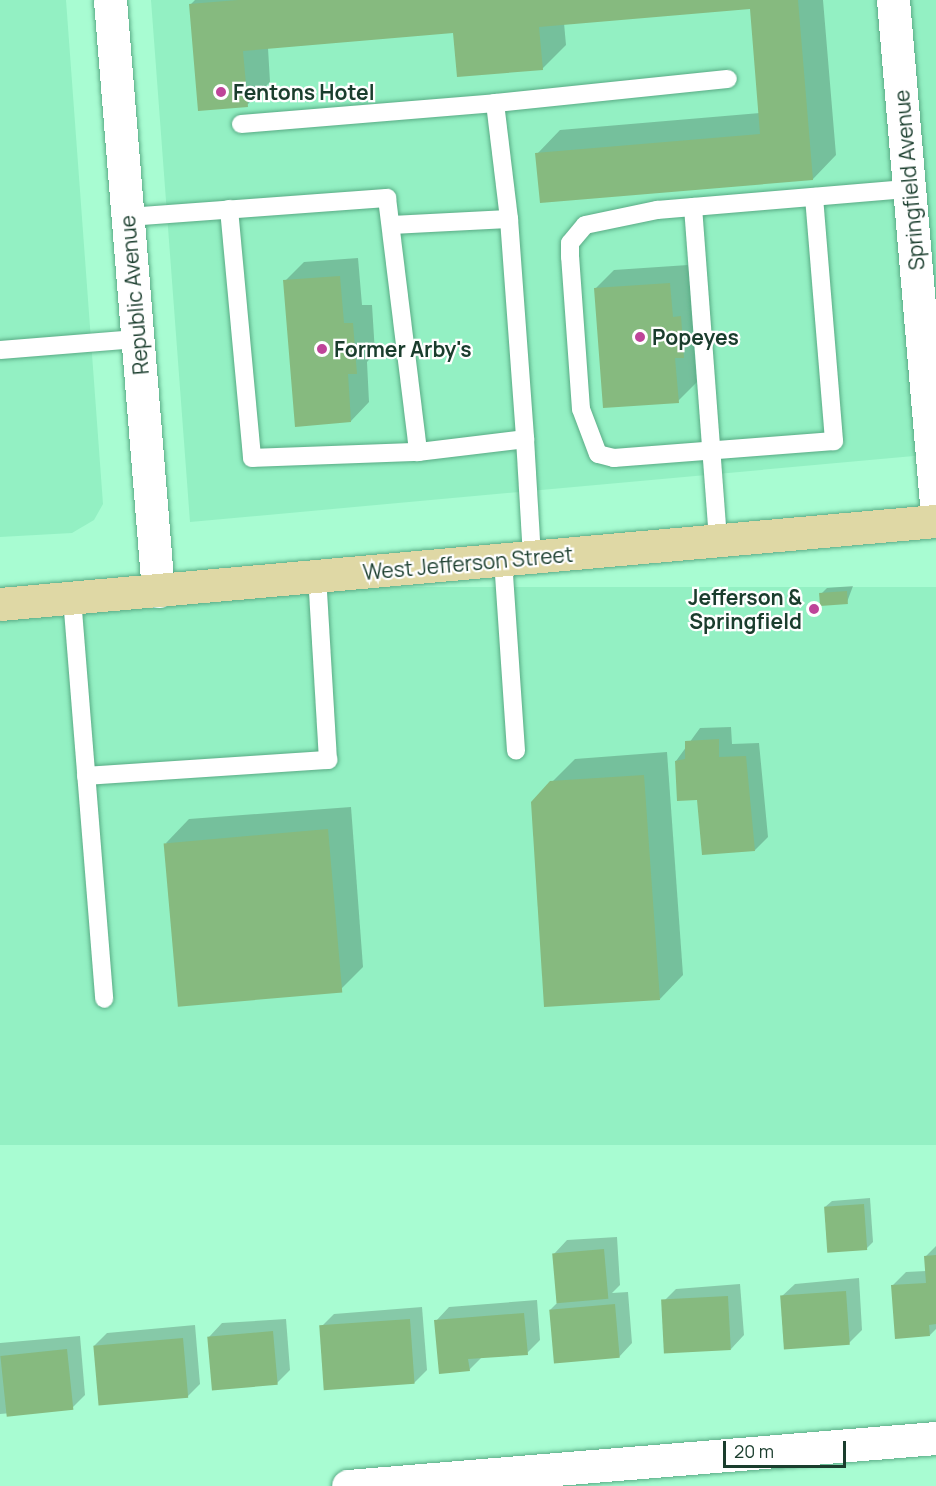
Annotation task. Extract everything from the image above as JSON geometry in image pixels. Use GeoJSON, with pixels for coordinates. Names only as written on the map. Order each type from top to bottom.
{"type":"FeatureCollection","features":[{"type":"Feature","properties":{"kind":"main road","name":"West Jefferson Street"},"geometry":{"type":"LineString","coordinates":[[0,604],[936,521]]}},
{"type":"Feature","properties":{"kind":"street","name":"Republic Avenue"},"geometry":{"type":"LineString","coordinates":[[110,0],[158,591]]}},
{"type":"Feature","properties":{"kind":"street","name":"Springfield Avenue"},"geometry":{"type":"LineString","coordinates":[[893,0],[936,504]]}},
{"type":"Feature","properties":{"kind":"street"},"geometry":{"type":"LineString","coordinates":[[348,1486],[936,1438]]}},
{"type":"Feature","properties":{"kind":"lane"},"geometry":{"type":"LineString","coordinates":[[241,124],[495,103],[728,79]]}},
{"type":"Feature","properties":{"kind":"lane"},"geometry":{"type":"LineString","coordinates":[[495,103],[509,219],[525,439],[518,558],[516,751]]}},
{"type":"Feature","properties":{"kind":"lane"},"geometry":{"type":"LineString","coordinates":[[814,197],[834,441],[614,458],[598,454],[589,442],[581,409],[570,243],[585,225],[657,210],[909,189]]}},
{"type":"Feature","properties":{"kind":"lane"},"geometry":{"type":"LineString","coordinates":[[127,217],[387,198],[418,452]]}},
{"type":"Feature","properties":{"kind":"lane"},"geometry":{"type":"LineString","coordinates":[[693,207],[718,540]]}},
{"type":"Feature","properties":{"kind":"lane"},"geometry":{"type":"LineString","coordinates":[[229,209],[252,458],[418,452],[525,439]]}},
{"type":"Feature","properties":{"kind":"lane"},"geometry":{"type":"LineString","coordinates":[[391,225],[509,219]]}},
{"type":"Feature","properties":{"kind":"lane"},"geometry":{"type":"LineString","coordinates":[[0,350],[137,339]]}},
{"type":"Feature","properties":{"kind":"lane"},"geometry":{"type":"LineString","coordinates":[[86,777],[328,760],[317,576]]}},
{"type":"Feature","properties":{"kind":"lane"},"geometry":{"type":"LineString","coordinates":[[72,598],[104,999]]}},
{"type":"Feature","properties":{"kind":"shaded area"},"geometry":{"type":"Polygon","coordinates":[[[0,0],[66,0],[103,504],[94,520],[72,533],[0,537],[0,0]]]}},
{"type":"Feature","properties":{"kind":"shaded area"},"geometry":{"type":"Polygon","coordinates":[[[151,0],[936,0],[936,454],[190,522],[151,0]]]}},
{"type":"Feature","properties":{"kind":"shaded area"},"geometry":{"type":"Polygon","coordinates":[[[0,587],[936,587],[936,1145],[0,1145],[0,587]]]}},
{"type":"Feature","properties":{"kind":"building","name":"Fentons Hotel"},"geometry":{"type":"Polygon","coordinates":[[[238,0],[798,0],[813,180],[540,203],[535,153],[760,134],[750,9],[539,27],[543,70],[457,77],[453,33],[243,51],[248,107],[198,111],[189,4],[238,0]]]}},
{"type":"Feature","properties":{"kind":"building","name":"Former Arby's"},"geometry":{"type":"Polygon","coordinates":[[[340,276],[344,323],[353,323],[357,374],[348,374],[351,422],[295,427],[283,280],[340,276]]]}},
{"type":"Feature","properties":{"kind":"building","name":"Popeyes"},"geometry":{"type":"Polygon","coordinates":[[[670,283],[673,317],[681,316],[684,358],[675,358],[679,403],[603,408],[594,288],[670,283]]]}},
{"type":"Feature","properties":{"kind":"building"},"geometry":{"type":"Polygon","coordinates":[[[847,591],[848,604],[820,606],[819,593],[847,591]]]}},
{"type":"Feature","properties":{"kind":"building"},"geometry":{"type":"Polygon","coordinates":[[[719,739],[719,757],[746,756],[755,851],[702,855],[697,800],[677,801],[675,761],[685,759],[685,741],[719,739]]]}},
{"type":"Feature","properties":{"kind":"building"},"geometry":{"type":"Polygon","coordinates":[[[644,775],[660,1000],[544,1007],[531,802],[550,781],[644,775]]]}},
{"type":"Feature","properties":{"kind":"building"},"geometry":{"type":"Polygon","coordinates":[[[328,829],[342,992],[178,1007],[164,843],[328,829]]]}},
{"type":"Feature","properties":{"kind":"building"},"geometry":{"type":"Polygon","coordinates":[[[864,1204],[867,1250],[827,1253],[824,1207],[864,1204]]]}},
{"type":"Feature","properties":{"kind":"building"},"geometry":{"type":"Polygon","coordinates":[[[604,1249],[608,1299],[557,1303],[552,1254],[604,1249]]]}},
{"type":"Feature","properties":{"kind":"building"},"geometry":{"type":"Polygon","coordinates":[[[936,1255],[936,1324],[929,1325],[930,1336],[895,1339],[891,1285],[926,1283],[924,1256],[936,1255]]]}},
{"type":"Feature","properties":{"kind":"building"},"geometry":{"type":"Polygon","coordinates":[[[846,1291],[850,1345],[784,1349],[780,1296],[846,1291]]]}},
{"type":"Feature","properties":{"kind":"building"},"geometry":{"type":"Polygon","coordinates":[[[728,1296],[731,1350],[664,1353],[661,1300],[728,1296]]]}},
{"type":"Feature","properties":{"kind":"building"},"geometry":{"type":"Polygon","coordinates":[[[615,1304],[620,1358],[554,1364],[549,1310],[615,1304]]]}},
{"type":"Feature","properties":{"kind":"building"},"geometry":{"type":"Polygon","coordinates":[[[524,1313],[528,1355],[468,1359],[470,1371],[439,1374],[434,1320],[524,1313]]]}},
{"type":"Feature","properties":{"kind":"building"},"geometry":{"type":"Polygon","coordinates":[[[410,1319],[415,1384],[324,1390],[319,1325],[410,1319]]]}},
{"type":"Feature","properties":{"kind":"building"},"geometry":{"type":"Polygon","coordinates":[[[273,1331],[278,1385],[212,1391],[207,1337],[273,1331]]]}},
{"type":"Feature","properties":{"kind":"building"},"geometry":{"type":"Polygon","coordinates":[[[183,1338],[188,1398],[99,1406],[93,1346],[183,1338]]]}},
{"type":"Feature","properties":{"kind":"building"},"geometry":{"type":"Polygon","coordinates":[[[67,1349],[73,1410],[7,1417],[0,1356],[67,1349]]]}},
{"type":"Feature","properties":{"kind":"place","name":"Fentons Hotel"},"geometry":{"type":"Point","coordinates":[221,92]}},
{"type":"Feature","properties":{"kind":"place","name":"Popeyes"},"geometry":{"type":"Point","coordinates":[640,337]}},
{"type":"Feature","properties":{"kind":"place","name":"Former Arby's"},"geometry":{"type":"Point","coordinates":[322,349]}},
{"type":"Feature","properties":{"kind":"place","name":"Jefferson & Springfield"},"geometry":{"type":"Point","coordinates":[814,609]}}]}
